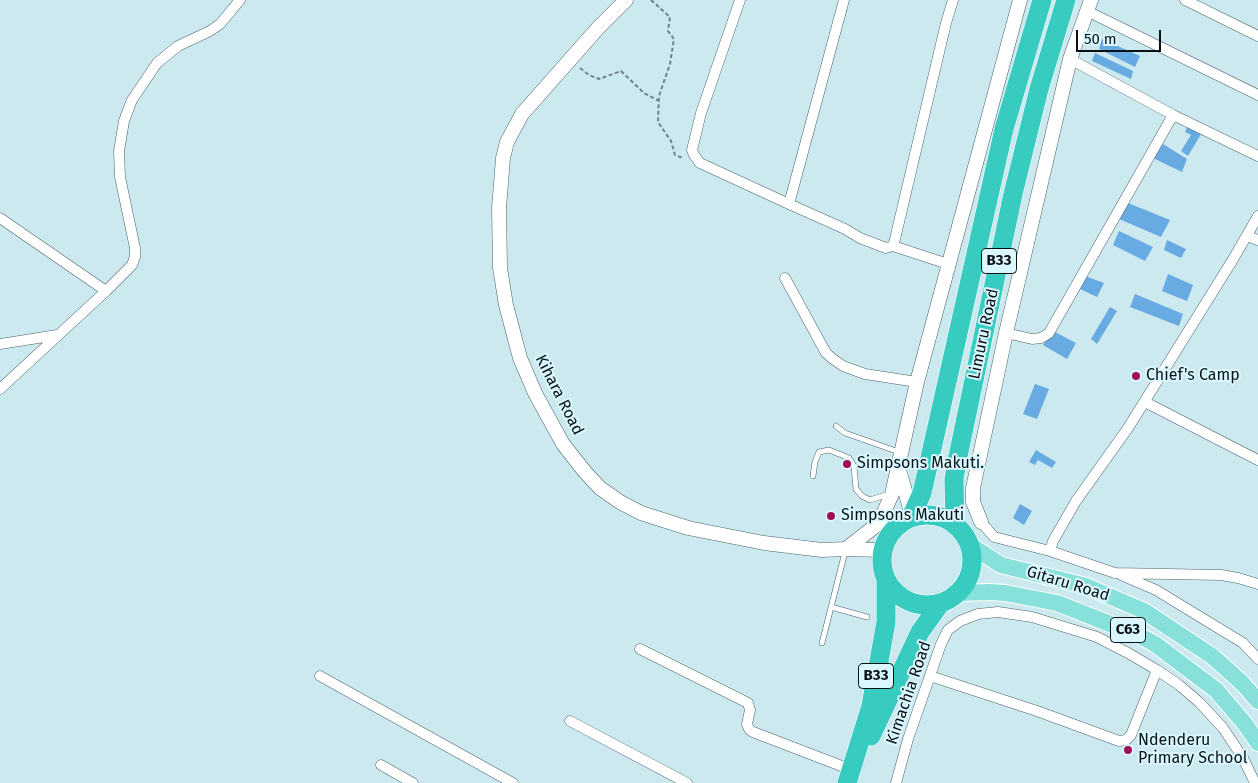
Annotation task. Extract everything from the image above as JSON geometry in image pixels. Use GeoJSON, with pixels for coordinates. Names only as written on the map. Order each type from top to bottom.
{"type":"FeatureCollection","features":[{"type":"Feature","properties":{"kind":"highway","name":"Limuru Road"},"geometry":{"type":"LineString","coordinates":[[912,515],[922,493],[1004,129],[1042,0]]}},
{"type":"Feature","properties":{"kind":"highway","name":"Limuru Road"},"geometry":{"type":"LineString","coordinates":[[955,525],[954,479],[957,461],[1013,194],[1039,89],[1066,0]]}},
{"type":"Feature","properties":{"kind":"highway"},"geometry":{"type":"LineString","coordinates":[[934,514],[946,519],[955,525],[970,545],[972,561],[967,582],[950,601],[924,605],[906,600],[894,591],[886,580],[882,566],[882,550],[886,539],[892,530],[912,515],[934,514]]}},
{"type":"Feature","properties":{"kind":"highway","name":"B33"},"geometry":{"type":"LineString","coordinates":[[850,777],[871,706],[886,622],[886,580]]}},
{"type":"Feature","properties":{"kind":"highway","name":"B33"},"geometry":{"type":"LineString","coordinates":[[850,777],[920,632],[940,604]]}},
{"type":"Feature","properties":{"kind":"main road","name":"Gitaru Road"},"geometry":{"type":"LineString","coordinates":[[970,545],[1001,565],[1086,586],[1144,611],[1212,656],[1242,683],[1258,701]]}},
{"type":"Feature","properties":{"kind":"main road","name":"C63"},"geometry":{"type":"LineString","coordinates":[[959,593],[1005,593],[1057,603],[1138,635],[1155,644],[1216,690],[1258,743]]}},
{"type":"Feature","properties":{"kind":"street"},"geometry":{"type":"LineString","coordinates":[[0,389],[132,265],[135,257],[132,229],[120,177],[119,151],[124,121],[132,100],[157,63],[178,46],[210,31],[220,24],[240,0]]}},
{"type":"Feature","properties":{"kind":"street","name":"Kihara Road"},"geometry":{"type":"LineString","coordinates":[[626,0],[569,60],[522,114],[511,133],[503,158],[499,208],[500,268],[506,305],[520,358],[535,393],[563,444],[600,488],[620,502],[641,513],[688,528],[764,543],[822,550],[882,550]]}},
{"type":"Feature","properties":{"kind":"street"},"geometry":{"type":"LineString","coordinates":[[740,0],[704,104],[692,150],[694,156],[700,163],[845,229],[860,238],[886,248],[893,246],[948,264]]}},
{"type":"Feature","properties":{"kind":"street"},"geometry":{"type":"LineString","coordinates":[[789,204],[844,0]]}},
{"type":"Feature","properties":{"kind":"street"},"geometry":{"type":"LineString","coordinates":[[893,246],[953,0]]}},
{"type":"Feature","properties":{"kind":"street"},"geometry":{"type":"LineString","coordinates":[[846,549],[879,523],[892,494],[916,382],[1020,0]]}},
{"type":"Feature","properties":{"kind":"street"},"geometry":{"type":"LineString","coordinates":[[1185,0],[1258,36]]}},
{"type":"Feature","properties":{"kind":"street"},"geometry":{"type":"LineString","coordinates":[[1258,96],[1089,5],[1070,59],[1006,333],[973,488],[973,502],[981,522],[994,537],[1050,552],[1115,573],[1156,590],[1243,643],[1258,659]]}},
{"type":"Feature","properties":{"kind":"street"},"geometry":{"type":"LineString","coordinates":[[1070,59],[1173,115],[1258,156]]}},
{"type":"Feature","properties":{"kind":"street"},"geometry":{"type":"LineString","coordinates":[[1006,333],[1032,339],[1041,338],[1049,333],[1173,115]]}},
{"type":"Feature","properties":{"kind":"street"},"geometry":{"type":"LineString","coordinates":[[1050,552],[1053,541],[1076,501],[1109,457],[1145,402],[1258,216]]}},
{"type":"Feature","properties":{"kind":"street"},"geometry":{"type":"LineString","coordinates":[[0,218],[106,291]]}},
{"type":"Feature","properties":{"kind":"street"},"geometry":{"type":"LineString","coordinates":[[1246,236],[1258,240]]}},
{"type":"Feature","properties":{"kind":"street"},"geometry":{"type":"LineString","coordinates":[[786,278],[826,353],[833,359],[843,366],[865,374],[916,382]]}},
{"type":"Feature","properties":{"kind":"street"},"geometry":{"type":"LineString","coordinates":[[0,344],[58,335]]}},
{"type":"Feature","properties":{"kind":"street"},"geometry":{"type":"LineString","coordinates":[[1145,402],[1258,460]]}},
{"type":"Feature","properties":{"kind":"street"},"geometry":{"type":"LineString","coordinates":[[898,467],[912,515]]}},
{"type":"Feature","properties":{"kind":"street"},"geometry":{"type":"LineString","coordinates":[[1115,573],[1221,575],[1258,584]]}},
{"type":"Feature","properties":{"kind":"street","name":"Kimachia Road"},"geometry":{"type":"LineString","coordinates":[[896,783],[908,738],[941,644],[948,630],[960,621],[978,614],[998,612],[1032,617],[1097,637],[1128,652],[1157,670],[1199,702],[1223,728],[1244,758],[1255,783]]}},
{"type":"Feature","properties":{"kind":"street"},"geometry":{"type":"LineString","coordinates":[[640,649],[748,703],[750,710],[746,724],[753,732],[850,777]]}},
{"type":"Feature","properties":{"kind":"street"},"geometry":{"type":"LineString","coordinates":[[930,676],[1037,711],[1119,741],[1126,740],[1131,735],[1157,670]]}},
{"type":"Feature","properties":{"kind":"street"},"geometry":{"type":"LineString","coordinates":[[320,676],[513,783]]}},
{"type":"Feature","properties":{"kind":"street"},"geometry":{"type":"LineString","coordinates":[[570,721],[687,783]]}},
{"type":"Feature","properties":{"kind":"street"},"geometry":{"type":"LineString","coordinates":[[381,765],[413,783]]}},
{"type":"Feature","properties":{"kind":"lane"},"geometry":{"type":"LineString","coordinates":[[836,426],[845,433],[902,453]]}},
{"type":"Feature","properties":{"kind":"lane"},"geometry":{"type":"LineString","coordinates":[[813,476],[814,462],[819,452],[829,450],[849,458],[854,466],[856,489],[862,496],[870,500],[892,494]]}},
{"type":"Feature","properties":{"kind":"lane"},"geometry":{"type":"LineString","coordinates":[[822,643],[846,549]]}},
{"type":"Feature","properties":{"kind":"lane"},"geometry":{"type":"LineString","coordinates":[[831,606],[867,617]]}},
{"type":"Feature","properties":{"kind":"path"},"geometry":{"type":"LineString","coordinates":[[651,0],[670,17],[668,31],[674,39],[670,64],[659,96],[658,122],[671,142],[675,155],[700,163]]}},
{"type":"Feature","properties":{"kind":"path"},"geometry":{"type":"LineString","coordinates":[[569,60],[589,75],[600,79],[621,71],[644,93],[659,102]]}},
{"type":"Feature","properties":{"kind":"building"},"geometry":{"type":"Polygon","coordinates":[[[1102,39],[1140,56],[1135,67],[1099,49],[1102,39]]]}},
{"type":"Feature","properties":{"kind":"building"},"geometry":{"type":"Polygon","coordinates":[[[1095,53],[1133,71],[1131,79],[1092,61],[1095,53]]]}},
{"type":"Feature","properties":{"kind":"building"},"geometry":{"type":"Polygon","coordinates":[[[1188,125],[1204,133],[1202,136],[1201,134],[1188,156],[1181,151],[1191,135],[1185,132],[1188,125]]]}},
{"type":"Feature","properties":{"kind":"building"},"geometry":{"type":"Polygon","coordinates":[[[1163,144],[1187,159],[1182,172],[1153,158],[1163,144]]]}},
{"type":"Feature","properties":{"kind":"building"},"geometry":{"type":"Polygon","coordinates":[[[1128,203],[1170,220],[1161,237],[1119,219],[1128,203]]]}},
{"type":"Feature","properties":{"kind":"building"},"geometry":{"type":"Polygon","coordinates":[[[1119,231],[1153,247],[1145,261],[1113,245],[1119,231]]]}},
{"type":"Feature","properties":{"kind":"building"},"geometry":{"type":"Polygon","coordinates":[[[1167,240],[1186,249],[1181,258],[1164,250],[1167,240]]]}},
{"type":"Feature","properties":{"kind":"building"},"geometry":{"type":"Polygon","coordinates":[[[1168,274],[1193,285],[1187,301],[1162,291],[1168,274]]]}},
{"type":"Feature","properties":{"kind":"building"},"geometry":{"type":"Polygon","coordinates":[[[1085,276],[1104,283],[1097,297],[1078,288],[1085,276]]]}},
{"type":"Feature","properties":{"kind":"building"},"geometry":{"type":"Polygon","coordinates":[[[1135,294],[1183,314],[1179,326],[1130,307],[1135,294]]]}},
{"type":"Feature","properties":{"kind":"building"},"geometry":{"type":"Polygon","coordinates":[[[1110,307],[1117,311],[1097,344],[1091,339],[1110,307]]]}},
{"type":"Feature","properties":{"kind":"building"},"geometry":{"type":"Polygon","coordinates":[[[1053,331],[1076,343],[1067,359],[1043,345],[1053,331]]]}},
{"type":"Feature","properties":{"kind":"building"},"geometry":{"type":"Polygon","coordinates":[[[1035,384],[1049,389],[1037,419],[1023,414],[1035,384]]]}},
{"type":"Feature","properties":{"kind":"building"},"geometry":{"type":"Polygon","coordinates":[[[1036,450],[1056,462],[1052,468],[1038,460],[1035,465],[1029,462],[1036,450]]]}},
{"type":"Feature","properties":{"kind":"building"},"geometry":{"type":"Polygon","coordinates":[[[1020,504],[1032,511],[1024,525],[1013,518],[1020,504]]]}},
{"type":"Feature","properties":{"kind":"place","name":"Chief's Camp"},"geometry":{"type":"Point","coordinates":[1136,376]}},
{"type":"Feature","properties":{"kind":"place","name":"Simpsons Makuti."},"geometry":{"type":"Point","coordinates":[847,464]}},
{"type":"Feature","properties":{"kind":"place","name":"Simpsons Makuti"},"geometry":{"type":"Point","coordinates":[831,516]}},
{"type":"Feature","properties":{"kind":"place","name":"Ndenderu Primary School"},"geometry":{"type":"Point","coordinates":[1128,750]}}]}
